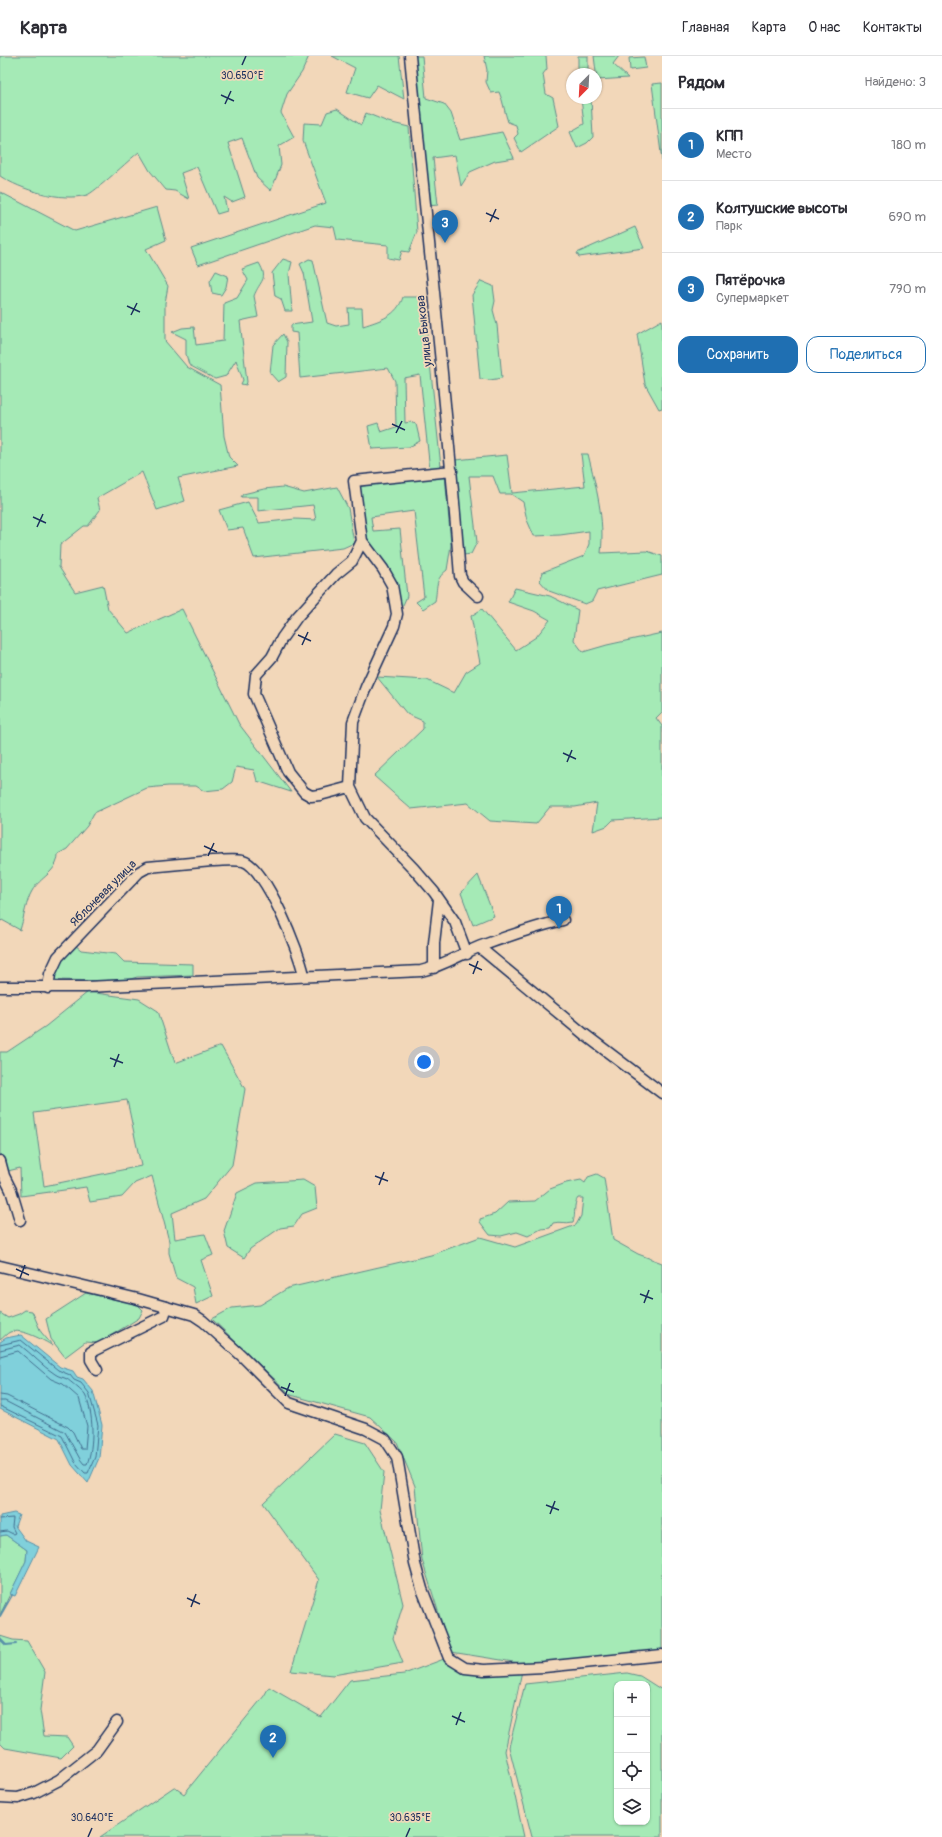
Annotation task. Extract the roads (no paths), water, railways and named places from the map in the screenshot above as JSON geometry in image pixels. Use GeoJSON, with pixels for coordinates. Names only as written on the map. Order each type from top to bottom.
{"type":"FeatureCollection","features":[{"type":"Feature","properties":{"kind":"street","name":"улица Быкова"},"geometry":{"type":"LineString","coordinates":[[410,56],[452,471],[460,576],[463,582],[478,596]]}},
{"type":"Feature","properties":{"kind":"street"},"geometry":{"type":"LineString","coordinates":[[452,471],[354,481],[362,542],[383,569],[392,585],[397,614],[394,626],[366,687],[353,722],[350,787],[365,818],[414,869],[455,922],[467,954]]}},
{"type":"Feature","properties":{"kind":"street"},"geometry":{"type":"LineString","coordinates":[[350,787],[311,796],[304,792],[288,772],[254,694],[256,675],[272,658],[282,638],[297,617],[336,574],[352,561],[362,542]]}},
{"type":"Feature","properties":{"kind":"street","name":"Яблоневая улица"},"geometry":{"type":"LineString","coordinates":[[48,988],[50,974],[58,957],[139,872],[148,867],[229,860],[244,861],[256,870],[275,902],[292,937],[301,960],[304,975]]}},
{"type":"Feature","properties":{"kind":"street"},"geometry":{"type":"LineString","coordinates":[[434,968],[434,943],[439,900]]}},
{"type":"Feature","properties":{"kind":"street"},"geometry":{"type":"LineString","coordinates":[[0,987],[48,988],[304,975],[422,971],[434,968],[467,954],[479,947],[531,928],[563,920]]}},
{"type":"Feature","properties":{"kind":"street"},"geometry":{"type":"LineString","coordinates":[[479,947],[584,1034],[662,1093]]}},
{"type":"Feature","properties":{"kind":"street"},"geometry":{"type":"LineString","coordinates":[[0,1161],[20,1220]]}},
{"type":"Feature","properties":{"kind":"street"},"geometry":{"type":"LineString","coordinates":[[0,1266],[168,1307],[194,1315],[204,1321],[289,1403],[366,1428],[385,1439],[397,1457],[415,1564],[422,1589],[449,1658],[456,1664],[465,1668],[492,1669],[544,1667],[662,1655]]}},
{"type":"Feature","properties":{"kind":"street"},"geometry":{"type":"LineString","coordinates":[[96,1370],[90,1360],[91,1352],[164,1316],[168,1307]]}},
{"type":"Feature","properties":{"kind":"street"},"geometry":{"type":"LineString","coordinates":[[0,1797],[18,1798],[34,1793],[59,1780],[97,1750],[117,1722]]}},
{"type":"Feature","properties":{"kind":"water"},"geometry":{"type":"Polygon","coordinates":[[[21,1335],[60,1367],[73,1371],[77,1377],[83,1379],[93,1391],[102,1425],[99,1458],[88,1483],[72,1465],[59,1439],[0,1409],[0,1342],[6,1338],[21,1335]]]}},
{"type":"Feature","properties":{"kind":"water"},"geometry":{"type":"Polygon","coordinates":[[[14,1513],[19,1515],[15,1526],[26,1541],[39,1547],[15,1596],[10,1594],[26,1561],[27,1550],[6,1535],[0,1536],[0,1516],[14,1513]]]}},
{"type":"Feature","properties":{"kind":"waterway"},"geometry":{"type":"LineString","coordinates":[[0,1616],[12,1595]]}},
{"type":"Feature","properties":{"kind":"waterway"},"geometry":{"type":"LineString","coordinates":[[0,1639],[6,1645],[16,1644]]}},
{"type":"Feature","properties":{"kind":"place","name":"Пятёрочка"},"geometry":{"type":"Point","coordinates":[445,243]}},
{"type":"Feature","properties":{"kind":"place","name":"КПП"},"geometry":{"type":"Point","coordinates":[559,929]}},
{"type":"Feature","properties":{"kind":"place","name":"Колтушские высоты"},"geometry":{"type":"Point","coordinates":[273,1758]}}]}
